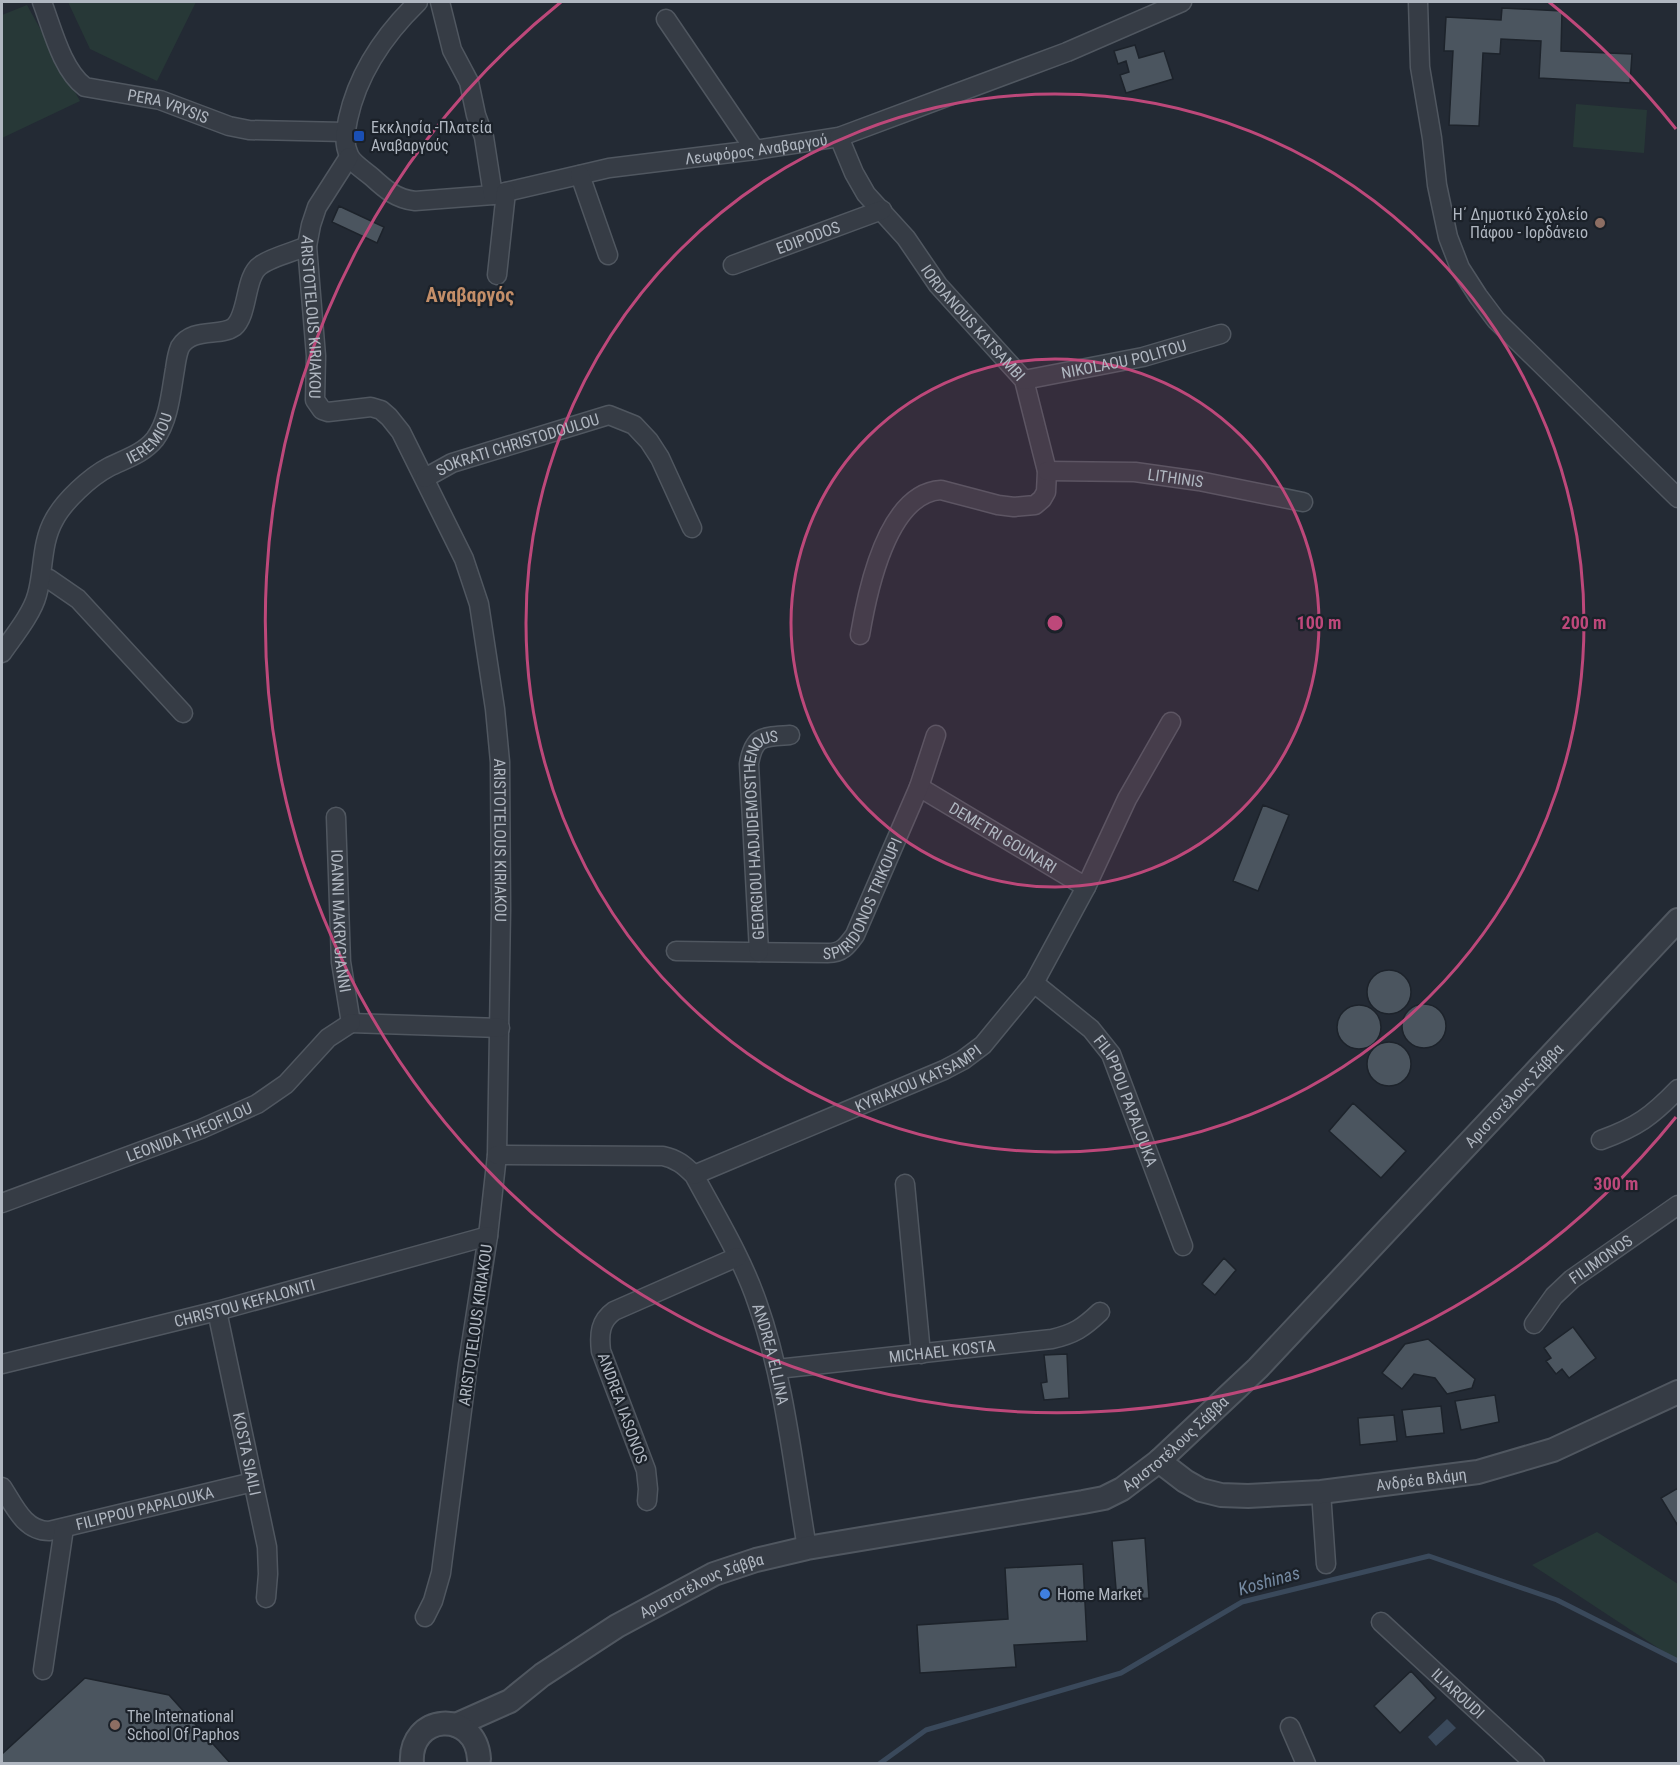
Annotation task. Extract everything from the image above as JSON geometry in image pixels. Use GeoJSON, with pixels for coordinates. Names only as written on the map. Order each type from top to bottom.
{"type":"FeatureCollection","features":[{"type":"Feature","properties":{"kind":"street","name":"PERA VRYSIS"},"geometry":{"type":"LineString","coordinates":[[42,2],[69,70],[86,87],[160,100],[229,126],[249,130],[345,132]]}},
{"type":"Feature","properties":{"kind":"street"},"geometry":{"type":"LineString","coordinates":[[349,157],[345,132],[352,102],[374,54],[402,17],[418,2]]}},
{"type":"Feature","properties":{"kind":"street"},"geometry":{"type":"LineString","coordinates":[[440,2],[452,50],[469,82],[499,194],[497,275]]}},
{"type":"Feature","properties":{"kind":"street","name":"Λεωφόρος Αναβαργού"},"geometry":{"type":"LineString","coordinates":[[349,157],[390,193],[405,200],[415,201],[499,194],[609,168],[839,137],[1067,52],[1182,2]]}},
{"type":"Feature","properties":{"kind":"street"},"geometry":{"type":"LineString","coordinates":[[1418,2],[1420,67],[1432,138],[1437,186],[1448,237],[1460,268],[1496,320],[1678,498]]}},
{"type":"Feature","properties":{"kind":"street"},"geometry":{"type":"LineString","coordinates":[[666,19],[755,150]]}},
{"type":"Feature","properties":{"kind":"street","name":"IORDANOUS KATSAMBI"},"geometry":{"type":"LineString","coordinates":[[839,137],[854,173],[866,194],[906,238],[938,285],[1024,380],[1047,471],[1046,492],[1035,505],[1025,507],[998,505],[941,490],[932,490],[913,501],[888,537],[876,564],[867,593],[860,635]]}},
{"type":"Feature","properties":{"kind":"street","name":"ARISTOTELOUS KIRIAKOU"},"geometry":{"type":"LineString","coordinates":[[349,157],[317,207],[307,246],[316,356],[315,400],[322,410],[328,412],[371,407],[381,410],[389,417],[401,432],[464,559],[479,604],[495,709],[500,796],[500,1028],[497,1155],[488,1236],[468,1364],[441,1573],[433,1601],[425,1617]]}},
{"type":"Feature","properties":{"kind":"street"},"geometry":{"type":"LineString","coordinates":[[580,175],[608,255]]}},
{"type":"Feature","properties":{"kind":"street","name":"EDIPODOS"},"geometry":{"type":"LineString","coordinates":[[733,265],[882,210]]}},
{"type":"Feature","properties":{"kind":"street","name":"IEREMIOU"},"geometry":{"type":"LineString","coordinates":[[2,653],[33,606],[41,578],[49,530],[63,507],[92,478],[144,449],[156,438],[169,405],[180,348],[204,332],[227,330],[234,327],[252,279],[261,265],[307,246]]}},
{"type":"Feature","properties":{"kind":"street","name":"NIKOLAOU POLITOU"},"geometry":{"type":"LineString","coordinates":[[1024,380],[1143,357],[1221,334]]}},
{"type":"Feature","properties":{"kind":"street","name":"SOKRATI CHRISTODOULOU"},"geometry":{"type":"LineString","coordinates":[[425,478],[452,463],[609,416],[634,425],[649,441],[660,458],[692,528]]}},
{"type":"Feature","properties":{"kind":"street","name":"LITHINIS"},"geometry":{"type":"LineString","coordinates":[[1047,471],[1135,472],[1198,481],[1303,502]]}},
{"type":"Feature","properties":{"kind":"street"},"geometry":{"type":"LineString","coordinates":[[41,578],[49,579],[78,599],[183,713]]}},
{"type":"Feature","properties":{"kind":"street","name":"KYRIAKOU KATSAMPI"},"geometry":{"type":"LineString","coordinates":[[694,1175],[933,1075],[963,1060],[983,1045],[1034,983],[1086,887],[1127,799],[1171,722]]}},
{"type":"Feature","properties":{"kind":"street","name":"GEORGIOU HADJIDEMOSTHENOUS"},"geometry":{"type":"LineString","coordinates":[[759,952],[749,764],[751,751],[758,740],[765,737],[790,735]]}},
{"type":"Feature","properties":{"kind":"street","name":"SPIRIDONOS TRIKOUPI"},"geometry":{"type":"LineString","coordinates":[[676,951],[828,954],[839,953],[848,946],[855,935],[919,787],[936,735]]}},
{"type":"Feature","properties":{"kind":"street","name":"DEMETRI GOUNARI"},"geometry":{"type":"LineString","coordinates":[[919,787],[1086,887]]}},
{"type":"Feature","properties":{"kind":"street","name":"IOANNI MAKRYGIANNI"},"geometry":{"type":"LineString","coordinates":[[336,817],[341,962],[351,1023]]}},
{"type":"Feature","properties":{"kind":"street","name":"Αριστοτέλους Σάββα"},"geometry":{"type":"LineString","coordinates":[[456,1725],[510,1701],[542,1675],[617,1626],[714,1574],[756,1560],[807,1548],[1104,1498],[1122,1489],[1159,1461],[1258,1368],[1678,920]]}},
{"type":"Feature","properties":{"kind":"street","name":"FILIPPOU PAPALOUKA"},"geometry":{"type":"LineString","coordinates":[[1034,983],[1091,1029],[1111,1054],[1183,1246]]}},
{"type":"Feature","properties":{"kind":"street"},"geometry":{"type":"LineString","coordinates":[[351,1023],[500,1028]]}},
{"type":"Feature","properties":{"kind":"street","name":"LEONIDA THEOFILOU"},"geometry":{"type":"LineString","coordinates":[[2,1203],[201,1129],[257,1104],[286,1084],[328,1038],[351,1023]]}},
{"type":"Feature","properties":{"kind":"street"},"geometry":{"type":"LineString","coordinates":[[1601,1140],[1627,1131],[1641,1123],[1678,1089]]}},
{"type":"Feature","properties":{"kind":"street"},"geometry":{"type":"LineString","coordinates":[[497,1155],[663,1156],[683,1163],[694,1175]]}},
{"type":"Feature","properties":{"kind":"street","name":"ANDREA ELLINA"},"geometry":{"type":"LineString","coordinates":[[694,1175],[737,1257],[758,1304],[777,1369],[807,1548]]}},
{"type":"Feature","properties":{"kind":"street"},"geometry":{"type":"LineString","coordinates":[[905,1184],[921,1354]]}},
{"type":"Feature","properties":{"kind":"street","name":"FILIMONOS"},"geometry":{"type":"LineString","coordinates":[[1534,1324],[1554,1296],[1572,1278],[1678,1204]]}},
{"type":"Feature","properties":{"kind":"street","name":"CHRISTOU KEFALONITI"},"geometry":{"type":"LineString","coordinates":[[2,1364],[217,1311],[488,1236]]}},
{"type":"Feature","properties":{"kind":"street","name":"ANDREA IASONOS"},"geometry":{"type":"LineString","coordinates":[[647,1500],[646,1470],[601,1351],[599,1338],[602,1325],[607,1316],[614,1311],[737,1257]]}},
{"type":"Feature","properties":{"kind":"street","name":"KOSTA SIAILI"},"geometry":{"type":"LineString","coordinates":[[217,1311],[267,1547],[266,1598]]}},
{"type":"Feature","properties":{"kind":"street","name":"MICHAEL KOSTA"},"geometry":{"type":"LineString","coordinates":[[777,1369],[1052,1339],[1070,1335],[1084,1327],[1100,1312]]}},
{"type":"Feature","properties":{"kind":"street","name":"Ανδρέα Βλάμη"},"geometry":{"type":"LineString","coordinates":[[1159,1461],[1201,1490],[1221,1495],[1248,1496],[1321,1492],[1478,1472],[1553,1450],[1678,1393]]}},
{"type":"Feature","properties":{"kind":"street","name":"FILIPPOU PAPALOUKA"},"geometry":{"type":"LineString","coordinates":[[2,1487],[23,1520],[36,1529],[49,1531],[253,1482]]}},
{"type":"Feature","properties":{"kind":"street"},"geometry":{"type":"LineString","coordinates":[[1321,1492],[1326,1564]]}},
{"type":"Feature","properties":{"kind":"street"},"geometry":{"type":"LineString","coordinates":[[43,1670],[64,1528]]}},
{"type":"Feature","properties":{"kind":"street","name":"ILIAROUDI"},"geometry":{"type":"LineString","coordinates":[[1381,1622],[1535,1764]]}},
{"type":"Feature","properties":{"kind":"street","name":"Αριστοτέλους Σάββα"},"geometry":{"type":"LineString","coordinates":[[478,1761],[489,1731],[510,1701]]}},
{"type":"Feature","properties":{"kind":"street","name":"Αριστοτέλους Σάββα"},"geometry":{"type":"LineString","coordinates":[[392,1764],[412,1755],[417,1738],[430,1726],[447,1723],[456,1725],[471,1734],[478,1750],[478,1761]]}},
{"type":"Feature","properties":{"kind":"street"},"geometry":{"type":"LineString","coordinates":[[1290,1727],[1306,1764]]}},
{"type":"Feature","properties":{"kind":"shaded area"},"geometry":{"type":"Polygon","coordinates":[[[68,2],[196,2],[157,81],[90,49],[68,2]]]}},
{"type":"Feature","properties":{"kind":"shaded area"},"geometry":{"type":"Polygon","coordinates":[[[27,5],[80,101],[2,138],[2,15],[27,5]]]}},
{"type":"Feature","properties":{"kind":"shaded area"},"geometry":{"type":"Polygon","coordinates":[[[1576,104],[1647,110],[1644,153],[1573,147],[1576,104]]]}},
{"type":"Feature","properties":{"kind":"shaded area"},"geometry":{"type":"Polygon","coordinates":[[[1597,1532],[1678,1584],[1678,1661],[1532,1565],[1597,1532]]]}},
{"type":"Feature","properties":{"kind":"water"},"geometry":{"type":"Polygon","coordinates":[[[1447,1719],[1456,1728],[1436,1746],[1428,1737],[1447,1719]]]}},
{"type":"Feature","properties":{"kind":"building"},"geometry":{"type":"Polygon","coordinates":[[[1502,8],[1562,11],[1561,51],[1632,54],[1630,83],[1539,78],[1541,41],[1501,39],[1500,54],[1483,53],[1479,126],[1449,125],[1453,51],[1444,51],[1446,17],[1501,20],[1502,8]]]}},
{"type":"Feature","properties":{"kind":"building"},"geometry":{"type":"Polygon","coordinates":[[[1135,45],[1139,58],[1164,51],[1173,79],[1126,93],[1120,75],[1129,72],[1126,61],[1118,64],[1114,51],[1135,45]]]}},
{"type":"Feature","properties":{"kind":"building"},"geometry":{"type":"Polygon","coordinates":[[[339,206],[384,227],[377,243],[332,222],[339,206]]]}},
{"type":"Feature","properties":{"kind":"building"},"geometry":{"type":"Polygon","coordinates":[[[1263,805],[1289,815],[1258,891],[1233,881],[1263,805]]]}},
{"type":"Feature","properties":{"kind":"building"},"geometry":{"type":"Polygon","coordinates":[[[1389,970],[1404,977],[1411,992],[1404,1007],[1389,1014],[1374,1007],[1367,992],[1374,977],[1389,970]]]}},
{"type":"Feature","properties":{"kind":"building"},"geometry":{"type":"Polygon","coordinates":[[[1424,1004],[1439,1011],[1446,1026],[1439,1041],[1424,1048],[1409,1041],[1402,1026],[1409,1011],[1424,1004]]]}},
{"type":"Feature","properties":{"kind":"building"},"geometry":{"type":"Polygon","coordinates":[[[1359,1005],[1374,1012],[1381,1027],[1374,1042],[1359,1049],[1344,1042],[1337,1027],[1344,1012],[1359,1005]]]}},
{"type":"Feature","properties":{"kind":"building"},"geometry":{"type":"Polygon","coordinates":[[[1389,1042],[1404,1049],[1411,1064],[1404,1079],[1389,1086],[1374,1079],[1367,1064],[1374,1049],[1389,1042]]]}},
{"type":"Feature","properties":{"kind":"building"},"geometry":{"type":"Polygon","coordinates":[[[1353,1103],[1406,1151],[1381,1178],[1329,1131],[1353,1103]]]}},
{"type":"Feature","properties":{"kind":"building"},"geometry":{"type":"Polygon","coordinates":[[[1224,1258],[1236,1270],[1215,1295],[1202,1284],[1224,1258]]]}},
{"type":"Feature","properties":{"kind":"building"},"geometry":{"type":"Polygon","coordinates":[[[1573,1327],[1596,1358],[1569,1378],[1562,1369],[1556,1374],[1546,1361],[1551,1358],[1544,1348],[1573,1327]]]}},
{"type":"Feature","properties":{"kind":"building"},"geometry":{"type":"Polygon","coordinates":[[[1428,1339],[1475,1379],[1472,1388],[1447,1394],[1435,1378],[1414,1374],[1402,1389],[1382,1373],[1405,1344],[1428,1339]]]}},
{"type":"Feature","properties":{"kind":"building"},"geometry":{"type":"Polygon","coordinates":[[[1067,1354],[1069,1398],[1044,1400],[1041,1383],[1047,1382],[1044,1355],[1067,1354]]]}},
{"type":"Feature","properties":{"kind":"building"},"geometry":{"type":"Polygon","coordinates":[[[1495,1395],[1499,1422],[1461,1430],[1455,1401],[1495,1395]]]}},
{"type":"Feature","properties":{"kind":"building"},"geometry":{"type":"Polygon","coordinates":[[[1441,1406],[1444,1433],[1406,1437],[1402,1410],[1441,1406]]]}},
{"type":"Feature","properties":{"kind":"building"},"geometry":{"type":"Polygon","coordinates":[[[1394,1415],[1397,1441],[1360,1445],[1358,1418],[1394,1415]]]}},
{"type":"Feature","properties":{"kind":"building"},"geometry":{"type":"Polygon","coordinates":[[[1678,1488],[1678,1526],[1661,1498],[1678,1488]]]}},
{"type":"Feature","properties":{"kind":"building"},"geometry":{"type":"Polygon","coordinates":[[[1145,1538],[1149,1598],[1117,1601],[1112,1541],[1145,1538]]]}},
{"type":"Feature","properties":{"kind":"building","name":"Home Market"},"geometry":{"type":"Polygon","coordinates":[[[1083,1564],[1087,1641],[1014,1645],[1016,1667],[920,1673],[917,1625],[1008,1619],[1005,1568],[1083,1564]]]}},
{"type":"Feature","properties":{"kind":"building"},"geometry":{"type":"Polygon","coordinates":[[[1411,1671],[1436,1698],[1400,1733],[1374,1706],[1411,1671]]]}},
{"type":"Feature","properties":{"kind":"building","name":"The International School Of Paphos"},"geometry":{"type":"Polygon","coordinates":[[[85,1678],[169,1695],[231,1764],[2,1764],[2,1754],[85,1678]]]}},
{"type":"Feature","properties":{"kind":"waterway","name":"Koshinas"},"geometry":{"type":"LineString","coordinates":[[879,1764],[926,1730],[1121,1673],[1242,1602],[1429,1556],[1557,1600],[1678,1661]]}},
{"type":"Feature","properties":{"kind":"place","name":"Εκκλησία -Πλατεία Αναβαργούς"},"geometry":{"type":"Point","coordinates":[359,136]}},
{"type":"Feature","properties":{"kind":"place","name":"Η΄ Δημοτικό Σχολείο Πάφου - Ιορδάνειο"},"geometry":{"type":"Point","coordinates":[1600,223]}},
{"type":"Feature","properties":{"kind":"place","name":"Home Market"},"geometry":{"type":"Point","coordinates":[1045,1594]}},
{"type":"Feature","properties":{"kind":"place","name":"The International School Of Paphos"},"geometry":{"type":"Point","coordinates":[115,1725]}},
{"type":"Feature","properties":{"kind":"district","name":"Αναβαργός"},"geometry":{"type":"Point","coordinates":[470,295]}}]}
